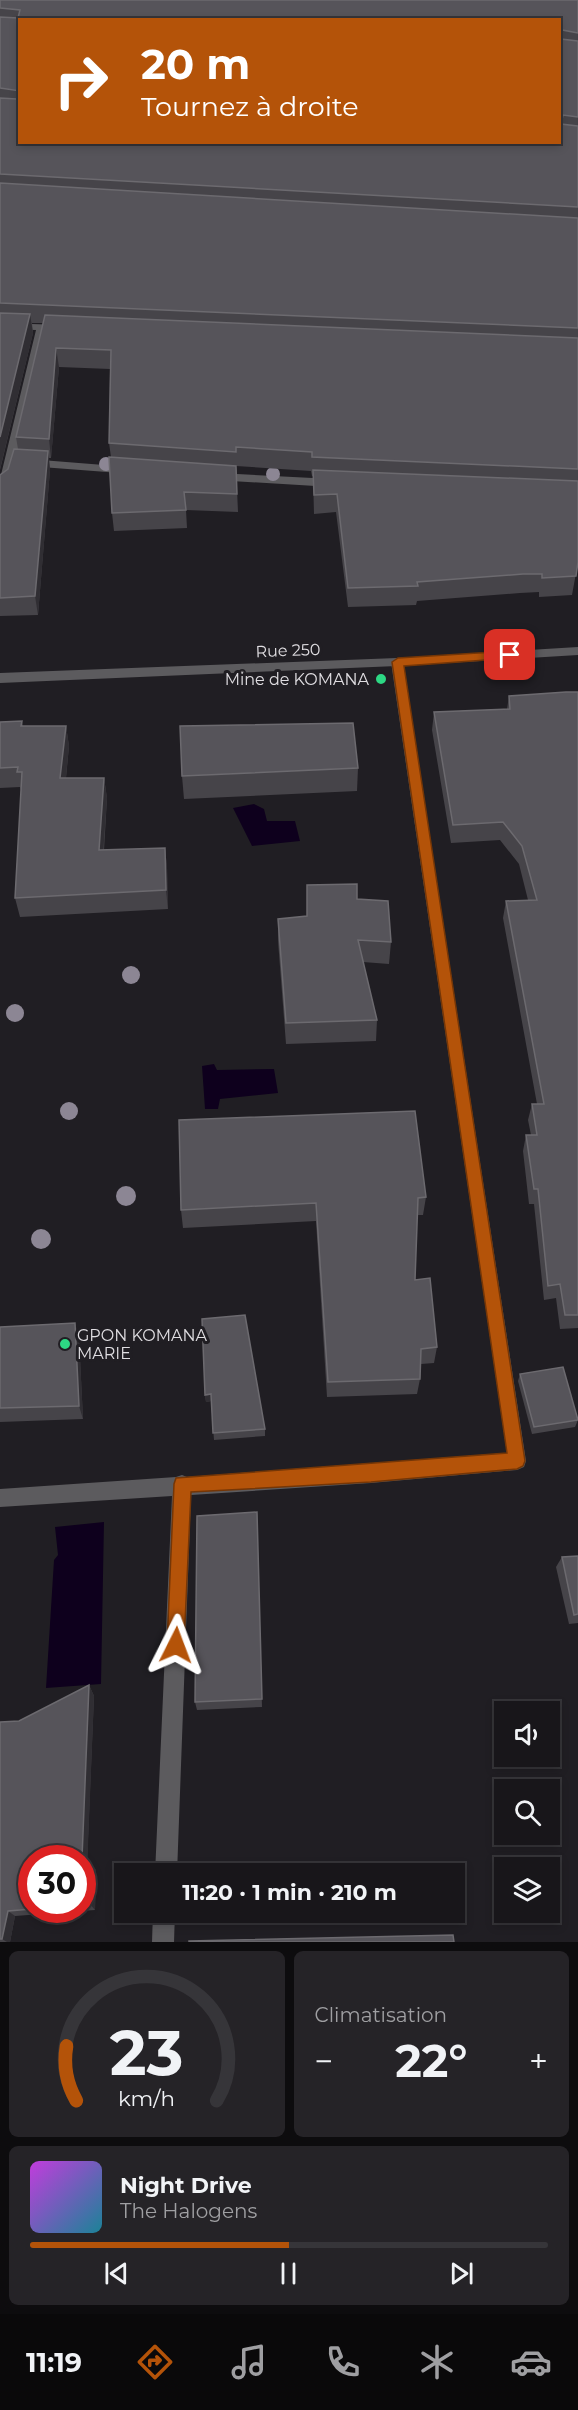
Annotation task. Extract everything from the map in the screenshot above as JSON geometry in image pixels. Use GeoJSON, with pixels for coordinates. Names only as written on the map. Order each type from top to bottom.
{"type":"FeatureCollection","features":[{"type":"Feature","properties":{"kind":"street"},"geometry":{"type":"LineString","coordinates":[[0,326],[77,329]]}},
{"type":"Feature","properties":{"kind":"street"},"geometry":{"type":"LineString","coordinates":[[0,489],[4,486],[42,327]]}},
{"type":"Feature","properties":{"kind":"street"},"geometry":{"type":"LineString","coordinates":[[10,461],[145,472]]}},
{"type":"Feature","properties":{"kind":"street"},"geometry":{"type":"LineString","coordinates":[[202,476],[342,484]]}},
{"type":"Feature","properties":{"kind":"street","name":"Rue 250"},"geometry":{"type":"LineString","coordinates":[[0,678],[398,662],[578,651]]}},
{"type":"Feature","properties":{"kind":"street"},"geometry":{"type":"LineString","coordinates":[[0,1498],[182,1484],[371,1474],[517,1461],[398,662]]}},
{"type":"Feature","properties":{"kind":"street"},"geometry":{"type":"LineString","coordinates":[[166,1863],[182,1484]]}},
{"type":"Feature","properties":{"kind":"street"},"geometry":{"type":"LineString","coordinates":[[163,1942],[164,1923]]}},
{"type":"Feature","properties":{"kind":"shaded area"},"geometry":{"type":"Polygon","coordinates":[[[254,804],[264,809],[267,821],[295,821],[300,841],[252,846],[233,808],[254,804]]]}},
{"type":"Feature","properties":{"kind":"shaded area"},"geometry":{"type":"Polygon","coordinates":[[[214,1064],[217,1070],[274,1069],[278,1093],[220,1099],[218,1109],[205,1109],[202,1066],[214,1064]]]}},
{"type":"Feature","properties":{"kind":"shaded area"},"geometry":{"type":"Polygon","coordinates":[[[104,1522],[101,1684],[46,1688],[54,1560],[58,1555],[55,1527],[104,1522]]]}},
{"type":"Feature","properties":{"kind":"building"},"geometry":{"type":"Polygon","coordinates":[[[0,0],[578,0],[578,33],[562,30],[561,39],[561,18],[18,18],[20,10],[0,8],[0,0]]]}},
{"type":"Feature","properties":{"kind":"building"},"geometry":{"type":"Polygon","coordinates":[[[0,17],[18,18],[18,91],[0,88],[0,17]]]}},
{"type":"Feature","properties":{"kind":"building"},"geometry":{"type":"Polygon","coordinates":[[[561,39],[578,41],[578,117],[563,115],[561,124],[561,39]]]}},
{"type":"Feature","properties":{"kind":"building"},"geometry":{"type":"Polygon","coordinates":[[[18,97],[18,144],[561,144],[561,124],[578,126],[578,207],[0,174],[0,98],[17,99],[18,97]]]}},
{"type":"Feature","properties":{"kind":"building"},"geometry":{"type":"Polygon","coordinates":[[[0,183],[578,218],[578,328],[0,303],[0,183]]]}},
{"type":"Feature","properties":{"kind":"building"},"geometry":{"type":"Polygon","coordinates":[[[0,313],[30,314],[0,437],[0,313]]]}},
{"type":"Feature","properties":{"kind":"building"},"geometry":{"type":"Polygon","coordinates":[[[45,315],[578,338],[578,469],[312,457],[312,452],[236,447],[236,452],[109,443],[111,350],[56,348],[49,439],[16,437],[45,315]]]}},
{"type":"Feature","properties":{"kind":"building"},"geometry":{"type":"Polygon","coordinates":[[[14,449],[48,451],[35,596],[0,598],[0,475],[8,469],[14,449]]]}},
{"type":"Feature","properties":{"kind":"building"},"geometry":{"type":"Polygon","coordinates":[[[109,457],[236,466],[237,494],[184,492],[186,510],[112,513],[109,457]]]}},
{"type":"Feature","properties":{"kind":"building"},"geometry":{"type":"Polygon","coordinates":[[[313,470],[578,481],[576,576],[542,578],[542,574],[523,574],[417,582],[418,586],[348,588],[337,494],[314,495],[313,470]]]}},
{"type":"Feature","properties":{"kind":"building"},"geometry":{"type":"Polygon","coordinates":[[[578,692],[578,1315],[565,1315],[560,1284],[548,1286],[538,1189],[534,1189],[526,1135],[537,1135],[532,1104],[544,1104],[506,901],[537,900],[522,846],[503,822],[453,825],[434,712],[510,709],[509,696],[578,692]]]}},
{"type":"Feature","properties":{"kind":"building"},"geometry":{"type":"Polygon","coordinates":[[[22,721],[21,726],[66,726],[60,778],[104,778],[99,850],[165,848],[166,890],[15,898],[22,772],[17,772],[18,767],[0,768],[0,722],[22,721]]]}},
{"type":"Feature","properties":{"kind":"building"},"geometry":{"type":"Polygon","coordinates":[[[353,723],[358,768],[182,776],[180,726],[353,723]]]}},
{"type":"Feature","properties":{"kind":"building"},"geometry":{"type":"Polygon","coordinates":[[[357,884],[357,899],[388,901],[391,942],[358,940],[377,1020],[286,1023],[278,919],[307,916],[307,885],[357,884]]]}},
{"type":"Feature","properties":{"kind":"building"},"geometry":{"type":"Polygon","coordinates":[[[415,1111],[426,1197],[418,1198],[415,1280],[430,1278],[437,1347],[421,1349],[420,1379],[328,1382],[316,1203],[181,1210],[179,1120],[415,1111]]]}},
{"type":"Feature","properties":{"kind":"building"},"geometry":{"type":"Polygon","coordinates":[[[245,1315],[265,1429],[213,1433],[211,1394],[205,1395],[202,1319],[245,1315]]]}},
{"type":"Feature","properties":{"kind":"building"},"geometry":{"type":"Polygon","coordinates":[[[75,1323],[79,1406],[0,1408],[0,1327],[75,1323]]]}},
{"type":"Feature","properties":{"kind":"building"},"geometry":{"type":"Polygon","coordinates":[[[563,1367],[578,1420],[534,1427],[520,1374],[563,1367]]]}},
{"type":"Feature","properties":{"kind":"building"},"geometry":{"type":"Polygon","coordinates":[[[257,1512],[262,1699],[195,1702],[197,1516],[257,1512]]]}},
{"type":"Feature","properties":{"kind":"building"},"geometry":{"type":"Polygon","coordinates":[[[578,1556],[578,1614],[574,1615],[562,1557],[578,1556]]]}},
{"type":"Feature","properties":{"kind":"building"},"geometry":{"type":"Polygon","coordinates":[[[89,1685],[83,1845],[18,1845],[18,1910],[8,1911],[2,1939],[0,1939],[0,1722],[19,1721],[89,1685]]]}},
{"type":"Feature","properties":{"kind":"building"},"geometry":{"type":"Polygon","coordinates":[[[453,1935],[454,1942],[189,1942],[189,1941],[453,1935]]]}},
{"type":"Feature","properties":{"kind":"place","name":"Mine de KOMANA"},"geometry":{"type":"Point","coordinates":[381,679]}},
{"type":"Feature","properties":{"kind":"place","name":"GPON KOMANA MARIE"},"geometry":{"type":"Point","coordinates":[65,1344]}},
{"type":"Feature","properties":{"kind":"route"},"geometry":{"type":"LineString","coordinates":[[176,1645],[182,1484],[371,1474],[517,1461],[398,662],[510,655]]}}]}
